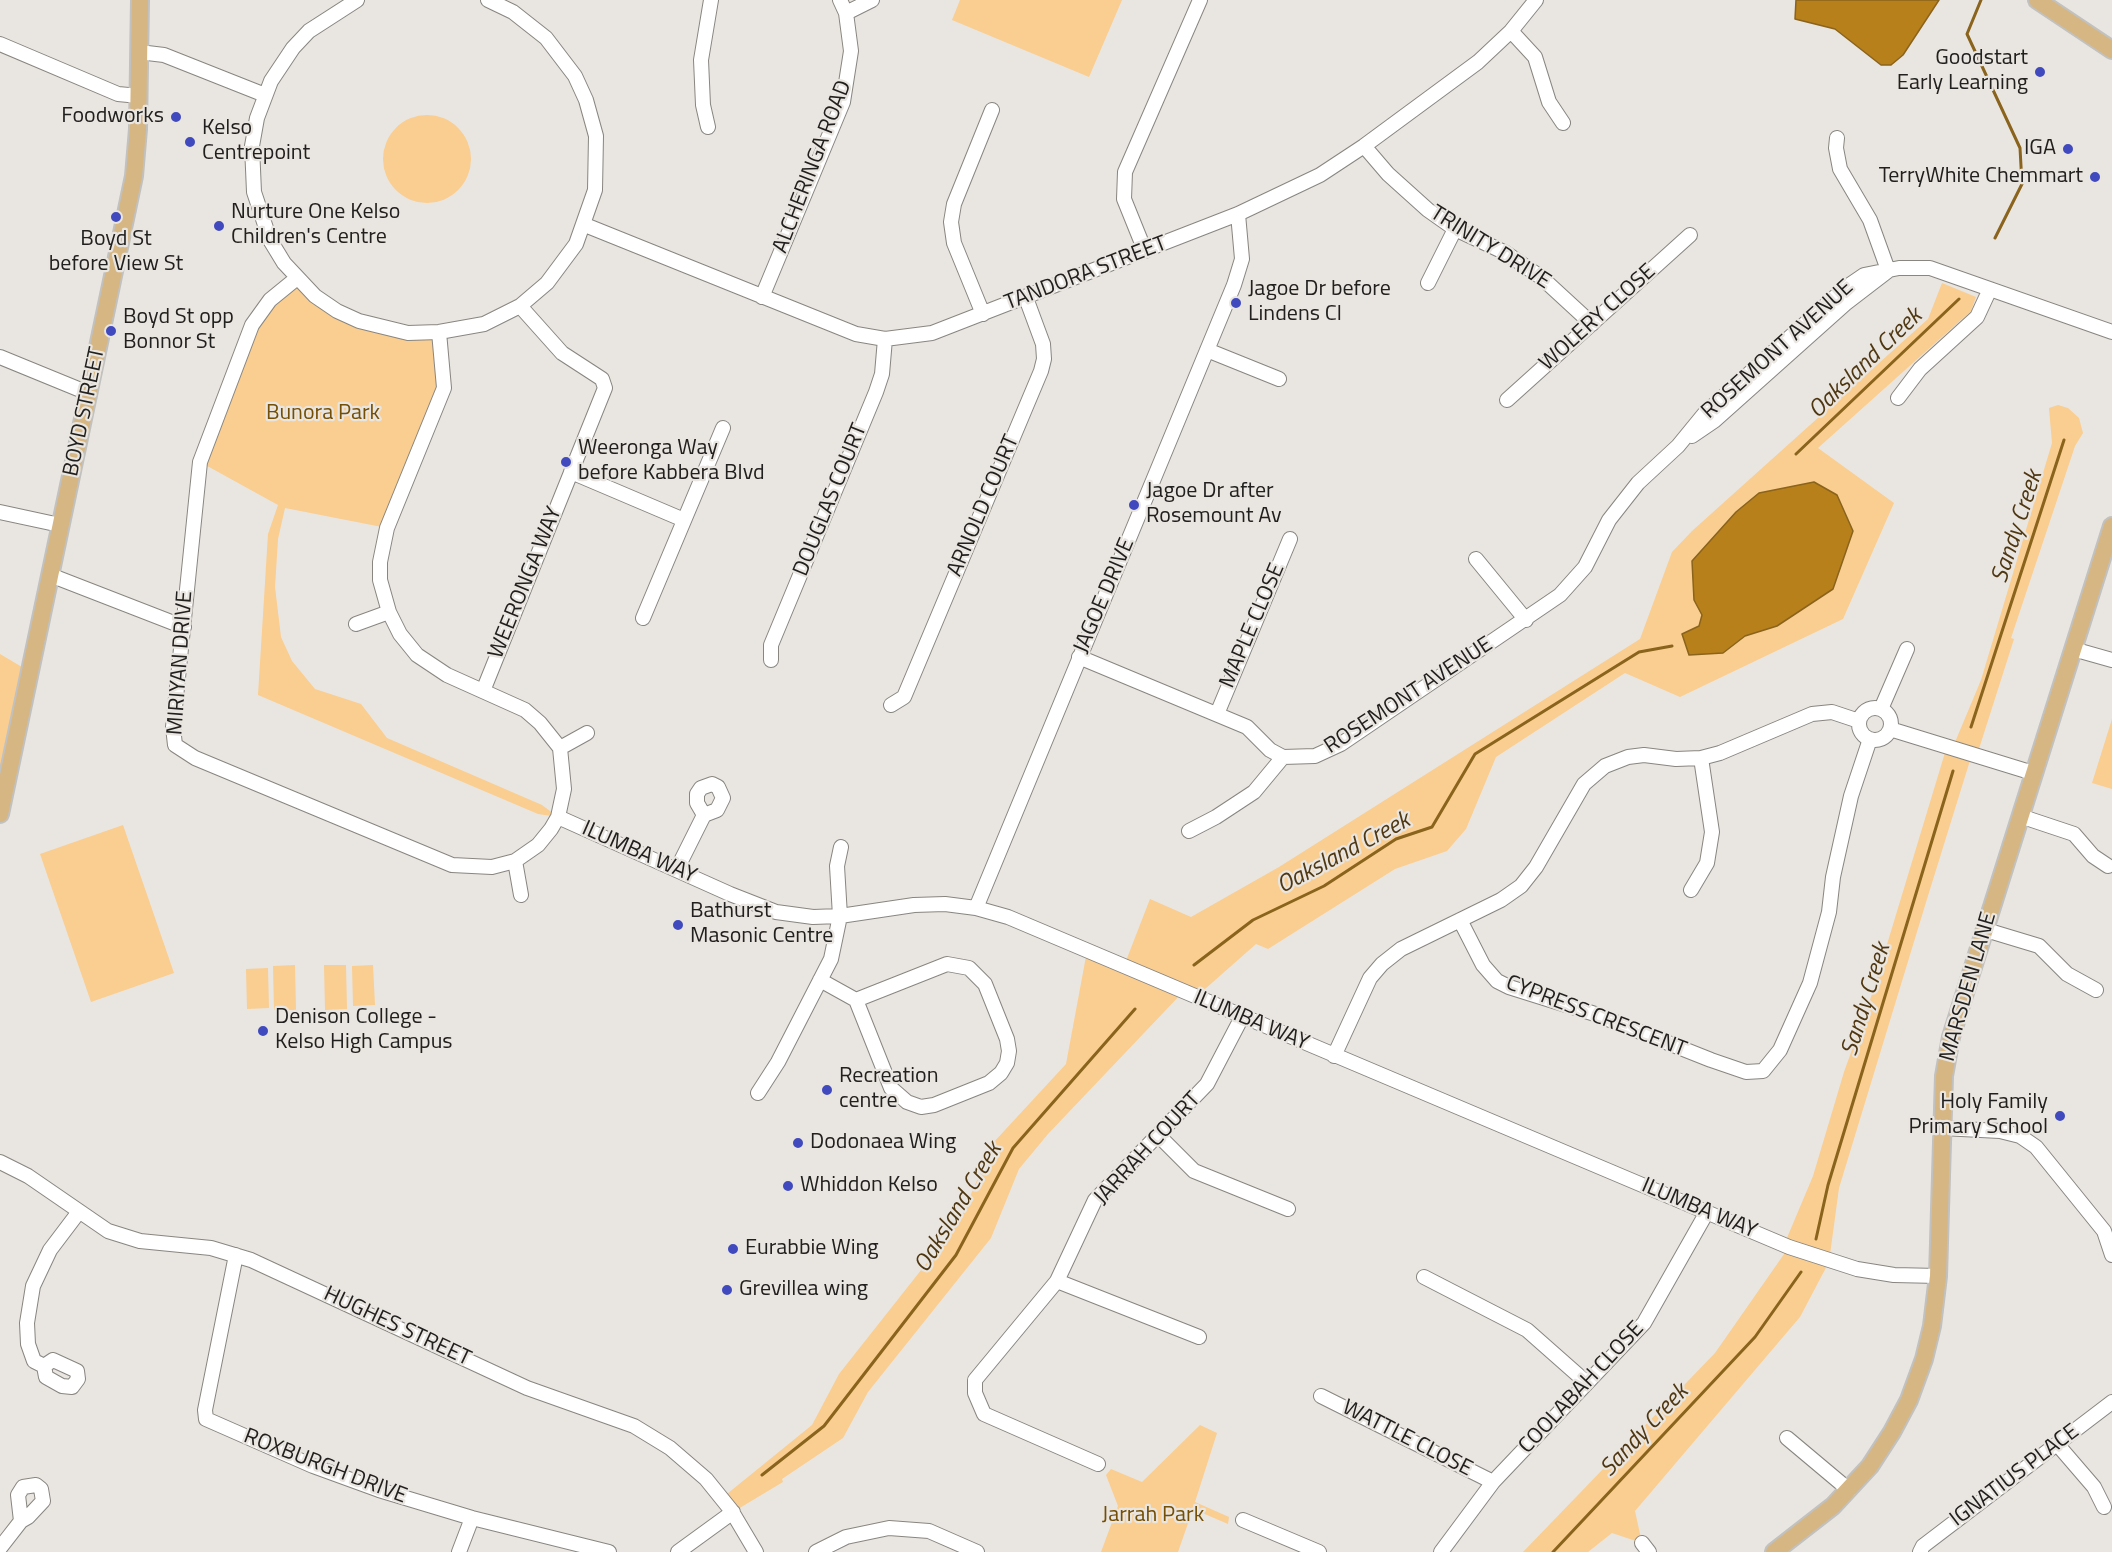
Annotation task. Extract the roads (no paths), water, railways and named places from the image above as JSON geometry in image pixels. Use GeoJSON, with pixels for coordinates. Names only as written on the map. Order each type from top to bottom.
{"type":"FeatureCollection","features":[{"type":"Feature","properties":{"kind":"main road","name":"BOYD STREET"},"geometry":{"type":"LineString","coordinates":[[0,814],[134,176],[139,96],[140,0]]}},
{"type":"Feature","properties":{"kind":"main road"},"geometry":{"type":"LineString","coordinates":[[2037,0],[2112,50]]}},
{"type":"Feature","properties":{"kind":"main road","name":"MARSDEN LANE"},"geometry":{"type":"LineString","coordinates":[[1774,1552],[1827,1512],[1849,1490],[1892,1432],[1909,1400],[1927,1348],[1938,1276],[1944,1076],[1951,1036],[2112,526]]}},
{"type":"Feature","properties":{"kind":"street"},"geometry":{"type":"LineString","coordinates":[[357,0],[340,8],[309,31],[280,65],[264,95],[252,146],[254,192],[270,240],[297,278],[338,311],[359,321],[408,333],[439,332],[484,324],[520,306],[563,263],[585,225],[595,190],[598,161],[593,120],[575,76],[546,38],[513,12],[488,0]]}},
{"type":"Feature","properties":{"kind":"street"},"geometry":{"type":"LineString","coordinates":[[708,127],[703,105],[701,60],[711,0]]}},
{"type":"Feature","properties":{"kind":"street"},"geometry":{"type":"LineString","coordinates":[[843,7],[872,0]]}},
{"type":"Feature","properties":{"kind":"street"},"geometry":{"type":"LineString","coordinates":[[1145,251],[1124,199],[1125,172],[1200,0]]}},
{"type":"Feature","properties":{"kind":"street","name":"TANDORA STREET"},"geometry":{"type":"LineString","coordinates":[[585,225],[856,334],[885,339],[932,333],[1145,251],[1292,190],[1365,147],[1478,62],[1511,31],[1536,0]]}},
{"type":"Feature","properties":{"kind":"street","name":"ALCHERINGA ROAD"},"geometry":{"type":"LineString","coordinates":[[762,297],[843,102],[851,58],[843,7]]}},
{"type":"Feature","properties":{"kind":"street"},"geometry":{"type":"LineString","coordinates":[[1511,31],[1535,57],[1551,106],[1563,123]]}},
{"type":"Feature","properties":{"kind":"street"},"geometry":{"type":"LineString","coordinates":[[0,45],[118,94],[139,96]]}},
{"type":"Feature","properties":{"kind":"street"},"geometry":{"type":"LineString","coordinates":[[139,52],[164,55],[264,95]]}},
{"type":"Feature","properties":{"kind":"street"},"geometry":{"type":"LineString","coordinates":[[983,314],[954,243],[951,222],[954,204],[992,110]]}},
{"type":"Feature","properties":{"kind":"street"},"geometry":{"type":"LineString","coordinates":[[1837,138],[1836,148],[1840,169],[1870,220],[1888,270],[1930,268],[2112,332]]}},
{"type":"Feature","properties":{"kind":"street","name":"TRINITY DRIVE"},"geometry":{"type":"LineString","coordinates":[[1365,147],[1404,189],[1428,210],[1455,229],[1506,253],[1549,284],[1592,324]]}},
{"type":"Feature","properties":{"kind":"street","name":"JAGOE DRIVE"},"geometry":{"type":"LineString","coordinates":[[976,908],[1241,266],[1242,239],[1238,214]]}},
{"type":"Feature","properties":{"kind":"street"},"geometry":{"type":"LineString","coordinates":[[1428,283],[1455,229]]}},
{"type":"Feature","properties":{"kind":"street","name":"WOLERY CLOSE"},"geometry":{"type":"LineString","coordinates":[[1507,400],[1690,235]]}},
{"type":"Feature","properties":{"kind":"street","name":"ROSEMONT AVENUE"},"geometry":{"type":"LineString","coordinates":[[1283,757],[1316,756],[1341,744],[1526,620],[1573,582],[1585,567],[1609,520],[1623,500],[1678,446],[1714,421],[1851,299],[1888,270]]}},
{"type":"Feature","properties":{"kind":"street","name":"MIRIYAN DRIVE"},"geometry":{"type":"LineString","coordinates":[[297,278],[270,300],[252,325],[200,462],[173,728],[177,748],[452,865],[492,867],[514,861],[544,839],[558,817],[564,783],[560,748]]}},
{"type":"Feature","properties":{"kind":"street"},"geometry":{"type":"LineString","coordinates":[[1898,398],[1920,369],[1977,317],[1990,290]]}},
{"type":"Feature","properties":{"kind":"street","name":"ARNOLD COURT"},"geometry":{"type":"LineString","coordinates":[[891,705],[904,697],[1041,371],[1044,359],[1043,344],[1026,298]]}},
{"type":"Feature","properties":{"kind":"street","name":"WEERONGA WAY"},"geometry":{"type":"LineString","coordinates":[[483,691],[570,472],[604,394],[604,382],[562,353],[520,306]]}},
{"type":"Feature","properties":{"kind":"street"},"geometry":{"type":"LineString","coordinates":[[439,332],[444,388],[383,543],[380,580],[389,612],[400,634],[417,655],[447,675],[515,704],[532,715],[560,748],[587,733]]}},
{"type":"Feature","properties":{"kind":"street","name":"DOUGLAS COURT"},"geometry":{"type":"LineString","coordinates":[[771,660],[771,645],[876,392],[882,374],[885,339]]}},
{"type":"Feature","properties":{"kind":"street"},"geometry":{"type":"LineString","coordinates":[[1207,350],[1279,379]]}},
{"type":"Feature","properties":{"kind":"street"},"geometry":{"type":"LineString","coordinates":[[0,357],[88,393]]}},
{"type":"Feature","properties":{"kind":"street"},"geometry":{"type":"LineString","coordinates":[[643,618],[723,428]]}},
{"type":"Feature","properties":{"kind":"street"},"geometry":{"type":"LineString","coordinates":[[570,472],[684,520]]}},
{"type":"Feature","properties":{"kind":"street"},"geometry":{"type":"LineString","coordinates":[[0,512],[60,525]]}},
{"type":"Feature","properties":{"kind":"street","name":"MAPLE CLOSE"},"geometry":{"type":"LineString","coordinates":[[1217,714],[1290,538]]}},
{"type":"Feature","properties":{"kind":"street"},"geometry":{"type":"LineString","coordinates":[[1476,559],[1526,620]]}},
{"type":"Feature","properties":{"kind":"street"},"geometry":{"type":"LineString","coordinates":[[50,575],[184,627]]}},
{"type":"Feature","properties":{"kind":"street"},"geometry":{"type":"LineString","coordinates":[[356,624],[389,612]]}},
{"type":"Feature","properties":{"kind":"street"},"geometry":{"type":"LineString","coordinates":[[1881,709],[1907,649]]}},
{"type":"Feature","properties":{"kind":"street"},"geometry":{"type":"LineString","coordinates":[[2073,649],[2112,660]]}},
{"type":"Feature","properties":{"kind":"street"},"geometry":{"type":"LineString","coordinates":[[1079,657],[1247,727],[1283,757],[1254,792],[1216,817],[1189,831]]}},
{"type":"Feature","properties":{"kind":"street"},"geometry":{"type":"LineString","coordinates":[[1881,709],[1889,717],[1890,729],[1882,738],[1870,739],[1861,732],[1859,721],[1867,710],[1881,709]]}},
{"type":"Feature","properties":{"kind":"street"},"geometry":{"type":"LineString","coordinates":[[1334,1056],[1370,978],[1382,964],[1401,949],[1501,900],[1521,886],[1536,867],[1584,784],[1605,766],[1628,757],[1644,755],[1676,759],[1701,758],[1720,753],[1812,714],[1832,712],[1859,721]]}},
{"type":"Feature","properties":{"kind":"street"},"geometry":{"type":"LineString","coordinates":[[1890,729],[2033,773]]}},
{"type":"Feature","properties":{"kind":"street","name":"CYPRESS CRESCENT"},"geometry":{"type":"LineString","coordinates":[[1460,920],[1483,965],[1497,981],[1509,987],[1595,1014],[1678,1048],[1765,1077],[1780,1050],[1810,983],[1828,912],[1833,877],[1851,796],[1870,739]]}},
{"type":"Feature","properties":{"kind":"street"},"geometry":{"type":"LineString","coordinates":[[1691,890],[1707,862],[1712,832],[1701,758]]}},
{"type":"Feature","properties":{"kind":"street"},"geometry":{"type":"LineString","coordinates":[[677,869],[704,815]]}},
{"type":"Feature","properties":{"kind":"street"},"geometry":{"type":"LineString","coordinates":[[2020,816],[2074,834],[2093,856],[2108,866]]}},
{"type":"Feature","properties":{"kind":"street","name":"ILUMBA WAY"},"geometry":{"type":"LineString","coordinates":[[558,817],[729,894],[776,912],[813,917],[840,916],[926,904],[976,908],[1008,917],[1334,1056],[1829,1262],[1894,1275],[1938,1276]]}},
{"type":"Feature","properties":{"kind":"street"},"geometry":{"type":"LineString","coordinates":[[758,1094],[778,1062],[831,959],[840,916],[837,866],[841,847]]}},
{"type":"Feature","properties":{"kind":"street"},"geometry":{"type":"LineString","coordinates":[[514,861],[521,895]]}},
{"type":"Feature","properties":{"kind":"street"},"geometry":{"type":"LineString","coordinates":[[1986,930],[2038,946],[2067,974],[2096,990]]}},
{"type":"Feature","properties":{"kind":"street"},"geometry":{"type":"LineString","coordinates":[[820,980],[856,1000],[891,1088],[907,1102],[921,1107],[934,1105],[989,1083],[1001,1073],[1007,1063],[1010,1051],[1008,1039],[982,979],[969,968],[946,964],[856,1000]]}},
{"type":"Feature","properties":{"kind":"street","name":"JARRAH COURT"},"geometry":{"type":"LineString","coordinates":[[1098,1464],[984,1414],[975,1393],[975,1380],[1057,1281],[1095,1200],[1207,1084],[1242,1017]]}},
{"type":"Feature","properties":{"kind":"street"},"geometry":{"type":"LineString","coordinates":[[1942,1128],[2000,1131],[2020,1136],[2036,1147],[2104,1231],[2112,1255]]}},
{"type":"Feature","properties":{"kind":"street"},"geometry":{"type":"LineString","coordinates":[[1159,1136],[1194,1171],[1288,1209]]}},
{"type":"Feature","properties":{"kind":"street","name":"HUGHES STREET"},"geometry":{"type":"LineString","coordinates":[[0,1162],[28,1176],[78,1213],[125,1238],[211,1248],[236,1255],[527,1388],[634,1426],[689,1463],[733,1512],[756,1552]]}},
{"type":"Feature","properties":{"kind":"street","name":"COOLABAH CLOSE"},"geometry":{"type":"LineString","coordinates":[[1441,1552],[1493,1482],[1644,1323],[1707,1212]]}},
{"type":"Feature","properties":{"kind":"street"},"geometry":{"type":"LineString","coordinates":[[44,1366],[34,1361],[28,1344],[27,1323],[33,1286],[50,1250],[78,1213]]}},
{"type":"Feature","properties":{"kind":"street","name":"ROXBURGH DRIVE"},"geometry":{"type":"LineString","coordinates":[[236,1255],[205,1410],[206,1419],[343,1478],[472,1518],[609,1552]]}},
{"type":"Feature","properties":{"kind":"street"},"geometry":{"type":"LineString","coordinates":[[1424,1277],[1527,1330],[1587,1383]]}},
{"type":"Feature","properties":{"kind":"street"},"geometry":{"type":"LineString","coordinates":[[1057,1281],[1199,1337]]}},
{"type":"Feature","properties":{"kind":"street","name":"WATTLE CLOSE"},"geometry":{"type":"LineString","coordinates":[[1321,1396],[1493,1482]]}},
{"type":"Feature","properties":{"kind":"street","name":"IGNATIUS PLACE"},"geometry":{"type":"LineString","coordinates":[[1920,1552],[1923,1546],[2112,1402]]}},
{"type":"Feature","properties":{"kind":"street"},"geometry":{"type":"LineString","coordinates":[[1787,1438],[1849,1490]]}},
{"type":"Feature","properties":{"kind":"street"},"geometry":{"type":"LineString","coordinates":[[2057,1444],[2090,1481],[2104,1507]]}},
{"type":"Feature","properties":{"kind":"street"},"geometry":{"type":"LineString","coordinates":[[678,1552],[733,1512]]}},
{"type":"Feature","properties":{"kind":"street"},"geometry":{"type":"LineString","coordinates":[[459,1552],[472,1518]]}},
{"type":"Feature","properties":{"kind":"street"},"geometry":{"type":"LineString","coordinates":[[1243,1520],[1319,1552]]}},
{"type":"Feature","properties":{"kind":"street"},"geometry":{"type":"LineString","coordinates":[[0,1548],[21,1521]]}},
{"type":"Feature","properties":{"kind":"street"},"geometry":{"type":"LineString","coordinates":[[816,1552],[846,1538],[889,1528],[929,1531],[976,1552]]}},
{"type":"Feature","properties":{"kind":"waterway","name":"Oaksland Creek"},"geometry":{"type":"LineString","coordinates":[[1981,0],[1967,34],[2020,148],[2022,184],[1995,238]]}},
{"type":"Feature","properties":{"kind":"waterway","name":"Oaksland Creek"},"geometry":{"type":"LineString","coordinates":[[1796,454],[1959,299]]}},
{"type":"Feature","properties":{"kind":"waterway","name":"Sandy Creek"},"geometry":{"type":"LineString","coordinates":[[1971,727],[2064,440]]}},
{"type":"Feature","properties":{"kind":"waterway","name":"Oaksland Creek"},"geometry":{"type":"LineString","coordinates":[[1194,965],[1253,920],[1324,886],[1396,839],[1432,827],[1475,754],[1639,652],[1672,646]]}},
{"type":"Feature","properties":{"kind":"waterway","name":"Sandy Creek"},"geometry":{"type":"LineString","coordinates":[[1816,1239],[1828,1185],[1953,771]]}},
{"type":"Feature","properties":{"kind":"waterway","name":"Oaksland Creek"},"geometry":{"type":"LineString","coordinates":[[762,1475],[824,1426],[956,1255],[1013,1148],[1135,1009]]}},
{"type":"Feature","properties":{"kind":"waterway","name":"Sandy Creek"},"geometry":{"type":"LineString","coordinates":[[1553,1552],[1755,1337],[1801,1272]]}},
{"type":"Feature","properties":{"kind":"place","name":"Goodstart Early Learning"},"geometry":{"type":"Point","coordinates":[2040,72]}},
{"type":"Feature","properties":{"kind":"place","name":"Foodworks"},"geometry":{"type":"Point","coordinates":[176,117]}},
{"type":"Feature","properties":{"kind":"place","name":"Kelso Centrepoint"},"geometry":{"type":"Point","coordinates":[190,142]}},
{"type":"Feature","properties":{"kind":"place","name":"IGA"},"geometry":{"type":"Point","coordinates":[2068,149]}},
{"type":"Feature","properties":{"kind":"place","name":"TerryWhite Chemmart"},"geometry":{"type":"Point","coordinates":[2095,177]}},
{"type":"Feature","properties":{"kind":"place","name":"Boyd St before View St"},"geometry":{"type":"Point","coordinates":[116,217]}},
{"type":"Feature","properties":{"kind":"place","name":"Nurture One Kelso Children's Centre"},"geometry":{"type":"Point","coordinates":[219,226]}},
{"type":"Feature","properties":{"kind":"place","name":"Jagoe Dr before Lindens Cl"},"geometry":{"type":"Point","coordinates":[1236,303]}},
{"type":"Feature","properties":{"kind":"place","name":"Boyd St opp Bonnor St"},"geometry":{"type":"Point","coordinates":[111,331]}},
{"type":"Feature","properties":{"kind":"place","name":"Weeronga Way before Kabbera Blvd"},"geometry":{"type":"Point","coordinates":[566,462]}},
{"type":"Feature","properties":{"kind":"place","name":"Jagoe Dr after Rosemount Av"},"geometry":{"type":"Point","coordinates":[1134,505]}},
{"type":"Feature","properties":{"kind":"place","name":"Bathurst Masonic Centre"},"geometry":{"type":"Point","coordinates":[678,925]}},
{"type":"Feature","properties":{"kind":"place","name":"Denison College - Kelso High Campus"},"geometry":{"type":"Point","coordinates":[263,1031]}},
{"type":"Feature","properties":{"kind":"place","name":"Recreation centre"},"geometry":{"type":"Point","coordinates":[827,1090]}},
{"type":"Feature","properties":{"kind":"place","name":"Holy Family Primary School"},"geometry":{"type":"Point","coordinates":[2060,1116]}},
{"type":"Feature","properties":{"kind":"place","name":"Dodonaea Wing"},"geometry":{"type":"Point","coordinates":[798,1143]}},
{"type":"Feature","properties":{"kind":"place","name":"Whiddon Kelso"},"geometry":{"type":"Point","coordinates":[788,1186]}},
{"type":"Feature","properties":{"kind":"place","name":"Eurabbie Wing"},"geometry":{"type":"Point","coordinates":[733,1249]}},
{"type":"Feature","properties":{"kind":"place","name":"Grevillea wing"},"geometry":{"type":"Point","coordinates":[727,1290]}},
{"type":"Feature","properties":{"kind":"park label","name":"Bunora Park"},"geometry":{"type":"Point","coordinates":[323,414]}},
{"type":"Feature","properties":{"kind":"park label","name":"Jarrah Park"},"geometry":{"type":"Point","coordinates":[1153,1516]}}]}
